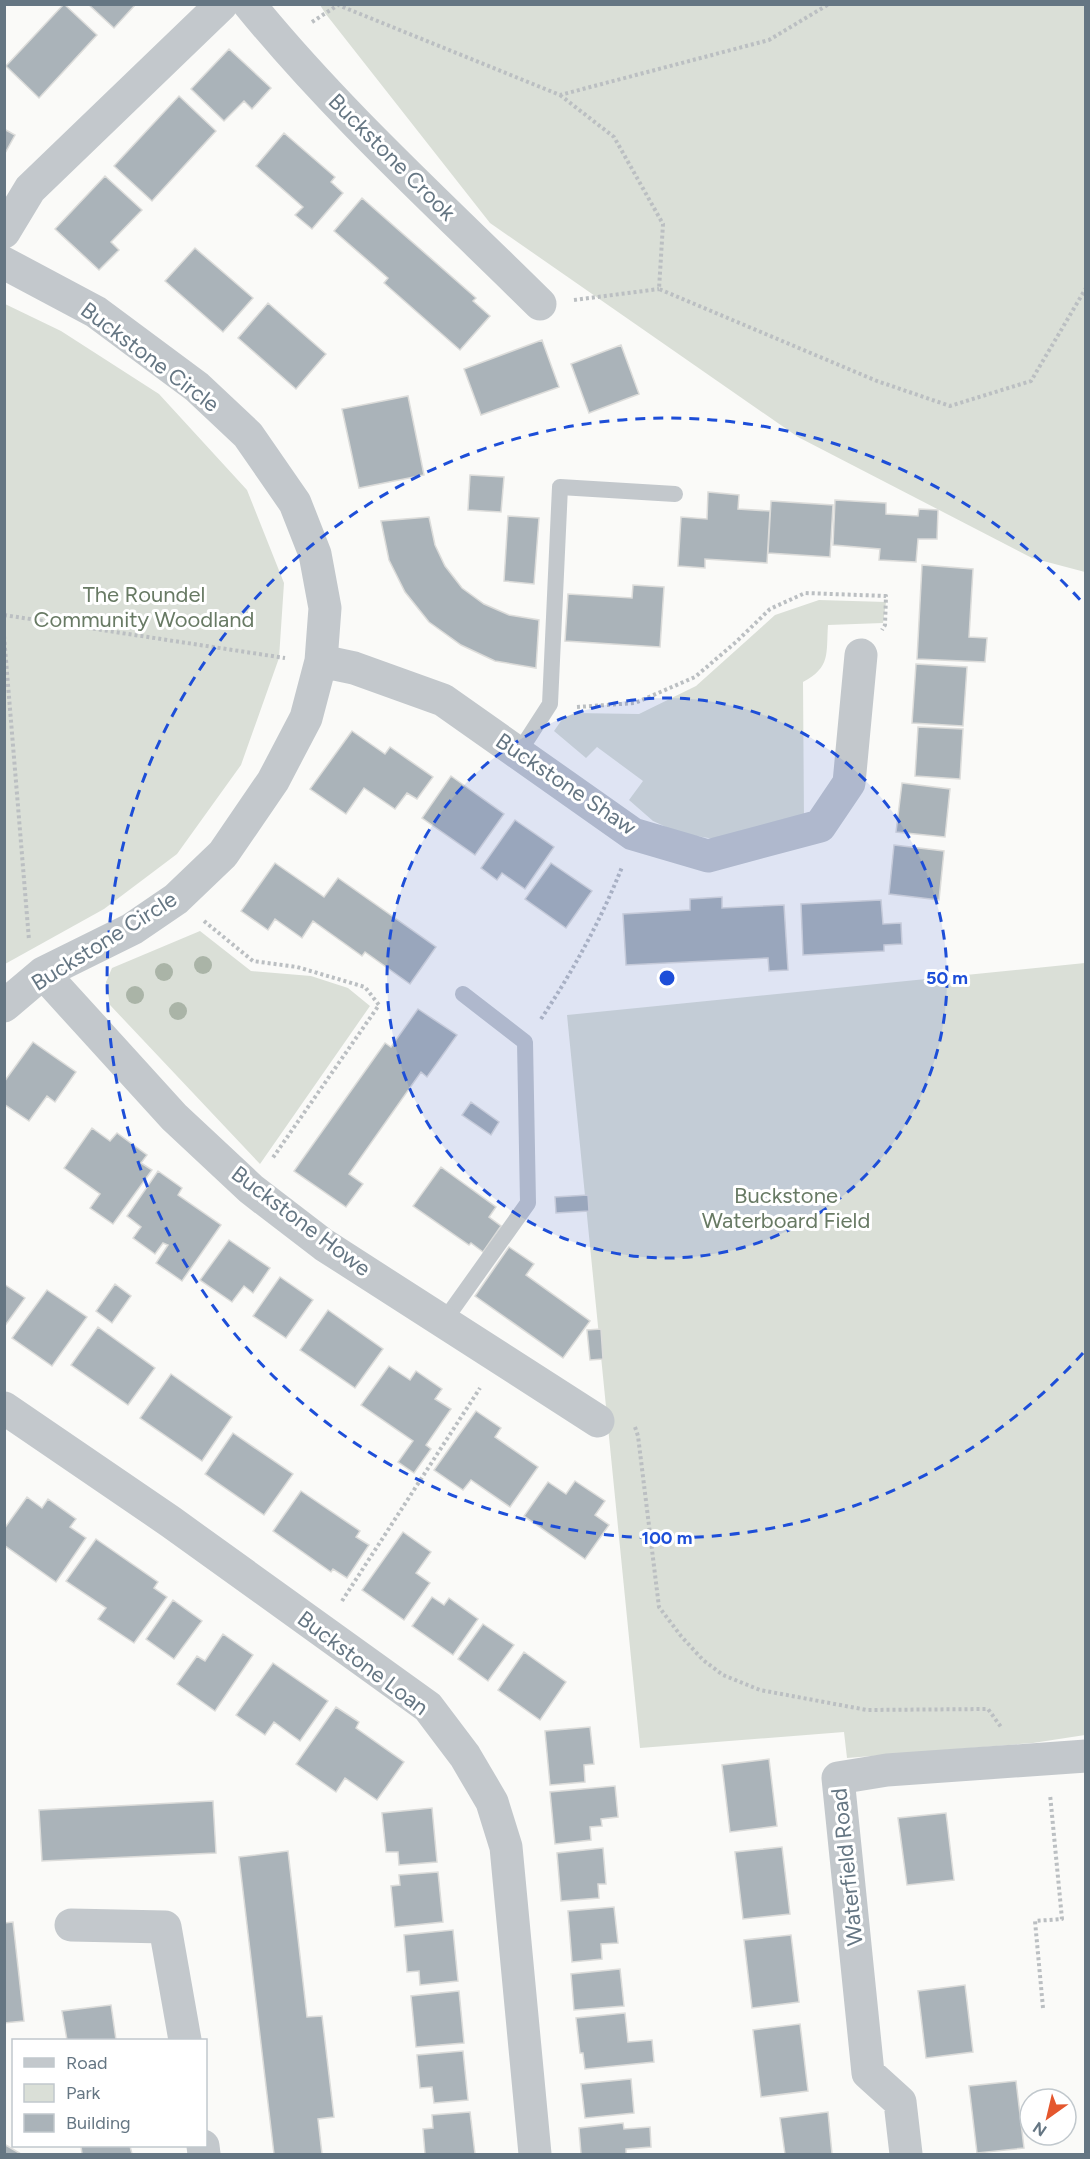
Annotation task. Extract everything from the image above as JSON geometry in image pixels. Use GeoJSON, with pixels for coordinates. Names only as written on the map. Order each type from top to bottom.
{"type":"FeatureCollection","features":[{"type":"Feature","properties":{"kind":"street"},"geometry":{"type":"LineString","coordinates":[[4,232],[30,189],[222,4]]}},
{"type":"Feature","properties":{"kind":"street","name":"Buckstone Crook"},"geometry":{"type":"LineString","coordinates":[[249,4],[282,44],[384,151],[540,304]]}},
{"type":"Feature","properties":{"kind":"street","name":"Buckstone Circle"},"geometry":{"type":"LineString","coordinates":[[4,263],[96,312],[196,387],[248,435],[295,503],[315,554],[325,608],[321,661],[306,718],[273,782],[223,854],[176,899],[132,929],[44,973],[4,1006]]}},
{"type":"Feature","properties":{"kind":"street","name":"Buckstone Shaw"},"geometry":{"type":"LineString","coordinates":[[321,661],[354,668],[443,700],[633,834],[708,856],[820,826],[849,783],[861,655]]}},
{"type":"Feature","properties":{"kind":"street","name":"Buckstone Howe"},"geometry":{"type":"LineString","coordinates":[[44,973],[174,1117],[251,1189],[324,1245],[598,1422]]}},
{"type":"Feature","properties":{"kind":"street","name":"Buckstone Loan"},"geometry":{"type":"LineString","coordinates":[[7,1416],[171,1522],[428,1707],[465,1756],[492,1802],[506,1847],[535,2154]]}},
{"type":"Feature","properties":{"kind":"street","name":"Waterfield Road"},"geometry":{"type":"LineString","coordinates":[[906,2154],[900,2102],[868,2073],[838,1778],[887,1770],[1086,1756]]}},
{"type":"Feature","properties":{"kind":"street"},"geometry":{"type":"LineString","coordinates":[[71,1925],[165,1927],[185,2039]]}},
{"type":"Feature","properties":{"kind":"lane"},"geometry":{"type":"LineString","coordinates":[[519,752],[550,704],[560,487],[675,494]]}},
{"type":"Feature","properties":{"kind":"lane"},"geometry":{"type":"LineString","coordinates":[[444,1321],[528,1203],[525,1042],[463,994]]}},
{"type":"Feature","properties":{"kind":"path"},"geometry":{"type":"LineString","coordinates":[[282,44],[338,4],[560,95],[614,137],[663,224],[659,288]]}},
{"type":"Feature","properties":{"kind":"path"},"geometry":{"type":"LineString","coordinates":[[560,95],[769,40],[829,4]]}},
{"type":"Feature","properties":{"kind":"path"},"geometry":{"type":"LineString","coordinates":[[540,304],[659,288],[876,381],[951,406],[1031,381],[1086,288]]}},
{"type":"Feature","properties":{"kind":"path"},"geometry":{"type":"LineString","coordinates":[[550,704],[589,707],[635,703],[685,682],[695,677],[727,650],[770,609],[805,593],[886,596],[885,625],[861,655]]}},
{"type":"Feature","properties":{"kind":"path"},"geometry":{"type":"LineString","coordinates":[[4,615],[279,658],[321,661]]}},
{"type":"Feature","properties":{"kind":"path"},"geometry":{"type":"LineString","coordinates":[[4,636],[30,950],[44,973]]}},
{"type":"Feature","properties":{"kind":"path"},"geometry":{"type":"LineString","coordinates":[[525,1042],[561,989],[606,907],[633,834]]}},
{"type":"Feature","properties":{"kind":"path"},"geometry":{"type":"LineString","coordinates":[[176,899],[253,961],[297,967],[365,987],[379,1005],[251,1189]]}},
{"type":"Feature","properties":{"kind":"path"},"geometry":{"type":"LineString","coordinates":[[322,1632],[500,1358]]}},
{"type":"Feature","properties":{"kind":"path"},"geometry":{"type":"LineString","coordinates":[[634,1425],[638,1436],[659,1607],[703,1660],[723,1675],[760,1690],[867,1710],[988,1709],[1037,1760],[1062,1919],[1035,1921],[1043,2008]]}},
{"type":"Feature","properties":{"kind":"green space"},"geometry":{"type":"Polygon","coordinates":[[[320,5],[1085,5],[1085,572],[1032,558],[798,437],[490,223],[320,5]]]}},
{"type":"Feature","properties":{"kind":"green space","name":"The Roundel Community Woodland"},"geometry":{"type":"Polygon","coordinates":[[[5,304],[61,331],[159,394],[247,490],[284,583],[279,658],[241,765],[177,854],[104,909],[5,964],[5,304]]]}},
{"type":"Feature","properties":{"kind":"green space"},"geometry":{"type":"Polygon","coordinates":[[[819,600],[886,602],[883,623],[828,625],[827,652],[823,665],[803,682],[804,819],[714,839],[679,833],[653,821],[629,800],[643,781],[597,747],[586,758],[554,731],[563,718],[575,713],[639,714],[696,686],[775,615],[819,600]]]}},
{"type":"Feature","properties":{"kind":"green space"},"geometry":{"type":"Polygon","coordinates":[[[200,931],[251,971],[311,976],[348,988],[370,1006],[260,1164],[110,1005],[106,982],[112,968],[200,931]]]}},
{"type":"Feature","properties":{"kind":"green space","name":"Buckstone Waterboard Field"},"geometry":{"type":"Polygon","coordinates":[[[1085,963],[1085,1735],[1033,1743],[847,1758],[844,1732],[640,1748],[567,1015],[1085,963]]]}},
{"type":"Feature","properties":{"kind":"building"},"geometry":{"type":"Polygon","coordinates":[[[64,4],[97,35],[39,98],[6,66],[64,4]]]}},
{"type":"Feature","properties":{"kind":"building"},"geometry":{"type":"Polygon","coordinates":[[[88,4],[136,4],[114,28],[88,4]]]}},
{"type":"Feature","properties":{"kind":"building"},"geometry":{"type":"Polygon","coordinates":[[[229,49],[271,88],[252,109],[244,101],[224,121],[191,89],[229,49]]]}},
{"type":"Feature","properties":{"kind":"building"},"geometry":{"type":"Polygon","coordinates":[[[179,96],[216,131],[152,201],[114,166],[179,96]]]}},
{"type":"Feature","properties":{"kind":"building"},"geometry":{"type":"Polygon","coordinates":[[[4,129],[15,135],[4,155],[4,129]]]}},
{"type":"Feature","properties":{"kind":"building"},"geometry":{"type":"Polygon","coordinates":[[[284,133],[335,177],[331,182],[343,193],[312,229],[295,215],[303,207],[256,166],[284,133]]]}},
{"type":"Feature","properties":{"kind":"building"},"geometry":{"type":"Polygon","coordinates":[[[105,176],[142,210],[111,242],[119,250],[99,270],[55,229],[105,176]]]}},
{"type":"Feature","properties":{"kind":"building"},"geometry":{"type":"Polygon","coordinates":[[[362,198],[476,298],[473,301],[490,316],[460,350],[384,283],[388,278],[334,231],[362,198]]]}},
{"type":"Feature","properties":{"kind":"building"},"geometry":{"type":"Polygon","coordinates":[[[195,248],[253,298],[223,332],[165,281],[195,248]]]}},
{"type":"Feature","properties":{"kind":"building"},"geometry":{"type":"Polygon","coordinates":[[[268,303],[326,354],[296,389],[238,338],[268,303]]]}},
{"type":"Feature","properties":{"kind":"building"},"geometry":{"type":"Polygon","coordinates":[[[542,340],[559,387],[481,415],[464,369],[542,340]]]}},
{"type":"Feature","properties":{"kind":"building"},"geometry":{"type":"Polygon","coordinates":[[[621,345],[639,394],[589,413],[571,364],[621,345]]]}},
{"type":"Feature","properties":{"kind":"building"},"geometry":{"type":"Polygon","coordinates":[[[408,396],[424,475],[359,488],[342,409],[408,396]]]}},
{"type":"Feature","properties":{"kind":"building"},"geometry":{"type":"Polygon","coordinates":[[[470,475],[504,477],[501,512],[468,510],[470,475]]]}},
{"type":"Feature","properties":{"kind":"building"},"geometry":{"type":"Polygon","coordinates":[[[708,492],[739,495],[738,509],[770,511],[767,563],[705,559],[705,568],[678,566],[681,517],[707,519],[708,492]]]}},
{"type":"Feature","properties":{"kind":"building"},"geometry":{"type":"Polygon","coordinates":[[[835,500],[886,503],[886,514],[918,516],[919,509],[938,510],[937,539],[918,539],[916,562],[879,560],[880,549],[833,545],[835,500]]]}},
{"type":"Feature","properties":{"kind":"building"},"geometry":{"type":"Polygon","coordinates":[[[771,501],[833,505],[830,557],[768,553],[771,501]]]}},
{"type":"Feature","properties":{"kind":"building"},"geometry":{"type":"Polygon","coordinates":[[[508,516],[539,518],[534,584],[504,581],[508,516]]]}},
{"type":"Feature","properties":{"kind":"building"},"geometry":{"type":"Polygon","coordinates":[[[429,517],[435,545],[445,566],[462,588],[484,604],[509,615],[539,620],[536,668],[495,661],[461,645],[429,622],[405,592],[389,560],[381,521],[429,517]]]}},
{"type":"Feature","properties":{"kind":"building"},"geometry":{"type":"Polygon","coordinates":[[[922,565],[973,569],[969,637],[987,638],[985,662],[917,659],[922,565]]]}},
{"type":"Feature","properties":{"kind":"building"},"geometry":{"type":"Polygon","coordinates":[[[633,585],[664,587],[660,647],[565,641],[568,594],[632,598],[633,585]]]}},
{"type":"Feature","properties":{"kind":"building"},"geometry":{"type":"Polygon","coordinates":[[[916,664],[967,667],[963,726],[912,723],[916,664]]]}},
{"type":"Feature","properties":{"kind":"building"},"geometry":{"type":"Polygon","coordinates":[[[918,727],[963,729],[960,779],[915,776],[918,727]]]}},
{"type":"Feature","properties":{"kind":"building"},"geometry":{"type":"Polygon","coordinates":[[[352,731],[385,754],[390,747],[433,777],[417,799],[407,793],[395,809],[364,788],[346,814],[310,789],[352,731]]]}},
{"type":"Feature","properties":{"kind":"building"},"geometry":{"type":"Polygon","coordinates":[[[451,776],[504,814],[475,855],[422,818],[451,776]]]}},
{"type":"Feature","properties":{"kind":"building"},"geometry":{"type":"Polygon","coordinates":[[[902,783],[950,789],[945,837],[896,832],[902,783]]]}},
{"type":"Feature","properties":{"kind":"building"},"geometry":{"type":"Polygon","coordinates":[[[515,820],[554,847],[525,889],[502,873],[497,880],[481,868],[515,820]]]}},
{"type":"Feature","properties":{"kind":"building"},"geometry":{"type":"Polygon","coordinates":[[[894,845],[944,851],[939,900],[889,894],[894,845]]]}},
{"type":"Feature","properties":{"kind":"building"},"geometry":{"type":"Polygon","coordinates":[[[275,863],[324,897],[338,878],[436,947],[410,984],[365,952],[362,956],[313,921],[302,938],[275,919],[268,930],[241,911],[275,863]]]}},
{"type":"Feature","properties":{"kind":"building"},"geometry":{"type":"Polygon","coordinates":[[[551,863],[592,891],[566,928],[525,899],[551,863]]]}},
{"type":"Feature","properties":{"kind":"building"},"geometry":{"type":"Polygon","coordinates":[[[722,897],[722,908],[784,905],[788,970],[769,971],[768,958],[626,965],[623,914],[690,910],[690,899],[722,897]]]}},
{"type":"Feature","properties":{"kind":"building"},"geometry":{"type":"Polygon","coordinates":[[[881,900],[883,924],[901,923],[902,944],[884,945],[884,951],[803,955],[801,904],[881,900]]]}},
{"type":"Feature","properties":{"kind":"building"},"geometry":{"type":"Polygon","coordinates":[[[418,1009],[457,1035],[427,1077],[421,1072],[349,1174],[363,1184],[346,1207],[294,1171],[385,1043],[391,1047],[418,1009]]]}},
{"type":"Feature","properties":{"kind":"building"},"geometry":{"type":"Polygon","coordinates":[[[33,1042],[76,1072],[55,1102],[47,1096],[29,1121],[4,1104],[4,1082],[33,1042]]]}},
{"type":"Feature","properties":{"kind":"building"},"geometry":{"type":"Polygon","coordinates":[[[471,1102],[499,1122],[491,1135],[462,1115],[471,1102]]]}},
{"type":"Feature","properties":{"kind":"building"},"geometry":{"type":"Polygon","coordinates":[[[92,1128],[110,1141],[117,1133],[147,1155],[141,1163],[152,1170],[113,1224],[90,1208],[100,1194],[64,1168],[92,1128]]]}},
{"type":"Feature","properties":{"kind":"building"},"geometry":{"type":"Polygon","coordinates":[[[441,1167],[496,1207],[489,1217],[501,1226],[483,1252],[471,1243],[469,1245],[413,1206],[441,1167]]]}},
{"type":"Feature","properties":{"kind":"building"},"geometry":{"type":"Polygon","coordinates":[[[158,1171],[182,1188],[178,1195],[221,1225],[182,1281],[156,1263],[168,1245],[163,1243],[155,1254],[133,1238],[141,1227],[127,1216],[158,1171]]]}},
{"type":"Feature","properties":{"kind":"building"},"geometry":{"type":"Polygon","coordinates":[[[588,1195],[589,1211],[556,1213],[555,1197],[588,1195]]]}},
{"type":"Feature","properties":{"kind":"building"},"geometry":{"type":"Polygon","coordinates":[[[229,1240],[270,1268],[253,1293],[244,1286],[232,1302],[200,1280],[229,1240]]]}},
{"type":"Feature","properties":{"kind":"building"},"geometry":{"type":"Polygon","coordinates":[[[509,1247],[534,1264],[526,1275],[590,1321],[563,1358],[475,1296],[509,1247]]]}},
{"type":"Feature","properties":{"kind":"building"},"geometry":{"type":"Polygon","coordinates":[[[280,1277],[313,1300],[286,1338],[253,1316],[280,1277]]]}},
{"type":"Feature","properties":{"kind":"building"},"geometry":{"type":"Polygon","coordinates":[[[4,1284],[25,1298],[4,1327],[4,1284]]]}},
{"type":"Feature","properties":{"kind":"building"},"geometry":{"type":"Polygon","coordinates":[[[115,1284],[131,1296],[112,1323],[96,1311],[115,1284]]]}},
{"type":"Feature","properties":{"kind":"building"},"geometry":{"type":"Polygon","coordinates":[[[47,1290],[87,1317],[52,1366],[12,1338],[47,1290]]]}},
{"type":"Feature","properties":{"kind":"building"},"geometry":{"type":"Polygon","coordinates":[[[328,1310],[383,1349],[355,1388],[300,1350],[328,1310]]]}},
{"type":"Feature","properties":{"kind":"building"},"geometry":{"type":"Polygon","coordinates":[[[98,1327],[155,1368],[128,1405],[71,1365],[98,1327]]]}},
{"type":"Feature","properties":{"kind":"building"},"geometry":{"type":"Polygon","coordinates":[[[601,1329],[603,1359],[590,1360],[587,1330],[601,1329]]]}},
{"type":"Feature","properties":{"kind":"building"},"geometry":{"type":"Polygon","coordinates":[[[389,1366],[410,1380],[416,1371],[442,1389],[435,1399],[451,1409],[426,1445],[431,1449],[414,1473],[398,1462],[413,1441],[361,1405],[389,1366]]]}},
{"type":"Feature","properties":{"kind":"building"},"geometry":{"type":"Polygon","coordinates":[[[171,1374],[232,1417],[202,1461],[140,1418],[171,1374]]]}},
{"type":"Feature","properties":{"kind":"building"},"geometry":{"type":"Polygon","coordinates":[[[476,1411],[501,1428],[495,1437],[538,1467],[510,1507],[471,1480],[463,1490],[434,1470],[476,1411]]]}},
{"type":"Feature","properties":{"kind":"building"},"geometry":{"type":"Polygon","coordinates":[[[233,1433],[293,1474],[264,1515],[205,1474],[233,1433]]]}},
{"type":"Feature","properties":{"kind":"building"},"geometry":{"type":"Polygon","coordinates":[[[575,1481],[605,1501],[595,1515],[609,1525],[585,1559],[524,1516],[548,1482],[566,1494],[575,1481]]]}},
{"type":"Feature","properties":{"kind":"building"},"geometry":{"type":"Polygon","coordinates":[[[301,1491],[360,1531],[356,1537],[369,1545],[347,1578],[333,1569],[331,1572],[273,1531],[301,1491]]]}},
{"type":"Feature","properties":{"kind":"building"},"geometry":{"type":"Polygon","coordinates":[[[27,1497],[42,1508],[48,1499],[76,1519],[70,1527],[86,1538],[56,1582],[4,1545],[4,1529],[27,1497]]]}},
{"type":"Feature","properties":{"kind":"building"},"geometry":{"type":"Polygon","coordinates":[[[403,1532],[431,1552],[416,1573],[430,1583],[404,1620],[362,1590],[403,1532]]]}},
{"type":"Feature","properties":{"kind":"building"},"geometry":{"type":"Polygon","coordinates":[[[96,1539],[158,1582],[154,1588],[167,1597],[134,1643],[98,1619],[106,1608],[66,1581],[96,1539]]]}},
{"type":"Feature","properties":{"kind":"building"},"geometry":{"type":"Polygon","coordinates":[[[432,1597],[444,1605],[449,1598],[478,1619],[453,1655],[412,1626],[432,1597]]]}},
{"type":"Feature","properties":{"kind":"building"},"geometry":{"type":"Polygon","coordinates":[[[173,1600],[202,1621],[174,1659],[146,1639],[173,1600]]]}},
{"type":"Feature","properties":{"kind":"building"},"geometry":{"type":"Polygon","coordinates":[[[483,1624],[514,1645],[488,1681],[458,1659],[483,1624]]]}},
{"type":"Feature","properties":{"kind":"building"},"geometry":{"type":"Polygon","coordinates":[[[223,1634],[253,1655],[215,1711],[177,1684],[197,1656],[205,1661],[223,1634]]]}},
{"type":"Feature","properties":{"kind":"building"},"geometry":{"type":"Polygon","coordinates":[[[524,1652],[566,1682],[540,1720],[498,1690],[524,1652]]]}},
{"type":"Feature","properties":{"kind":"building"},"geometry":{"type":"Polygon","coordinates":[[[273,1663],[328,1701],[300,1741],[274,1722],[265,1735],[236,1715],[273,1663]]]}},
{"type":"Feature","properties":{"kind":"building"},"geometry":{"type":"Polygon","coordinates":[[[336,1707],[359,1722],[356,1728],[404,1762],[377,1800],[345,1778],[336,1792],[296,1764],[336,1707]]]}},
{"type":"Feature","properties":{"kind":"building"},"geometry":{"type":"Polygon","coordinates":[[[590,1727],[594,1764],[584,1765],[585,1782],[550,1785],[545,1731],[590,1727]]]}},
{"type":"Feature","properties":{"kind":"building"},"geometry":{"type":"Polygon","coordinates":[[[769,1759],[777,1826],[730,1832],[722,1765],[769,1759]]]}},
{"type":"Feature","properties":{"kind":"building"},"geometry":{"type":"Polygon","coordinates":[[[615,1786],[618,1817],[601,1819],[602,1826],[590,1827],[591,1840],[555,1844],[550,1792],[615,1786]]]}},
{"type":"Feature","properties":{"kind":"building"},"geometry":{"type":"Polygon","coordinates":[[[213,1801],[216,1853],[42,1861],[39,1810],[213,1801]]]}},
{"type":"Feature","properties":{"kind":"building"},"geometry":{"type":"Polygon","coordinates":[[[432,1808],[437,1862],[399,1865],[398,1852],[386,1852],[382,1813],[432,1808]]]}},
{"type":"Feature","properties":{"kind":"building"},"geometry":{"type":"Polygon","coordinates":[[[946,1813],[954,1880],[907,1885],[898,1818],[946,1813]]]}},
{"type":"Feature","properties":{"kind":"building"},"geometry":{"type":"Polygon","coordinates":[[[782,1847],[790,1914],[743,1919],[735,1852],[782,1847]]]}},
{"type":"Feature","properties":{"kind":"building"},"geometry":{"type":"Polygon","coordinates":[[[603,1848],[606,1884],[598,1884],[599,1898],[561,1901],[557,1853],[603,1848]]]}},
{"type":"Feature","properties":{"kind":"building"},"geometry":{"type":"Polygon","coordinates":[[[288,1851],[307,2017],[322,2016],[334,2117],[318,2119],[322,2154],[274,2154],[239,1857],[288,1851]]]}},
{"type":"Feature","properties":{"kind":"building"},"geometry":{"type":"Polygon","coordinates":[[[438,1872],[443,1922],[395,1927],[391,1886],[400,1885],[399,1875],[438,1872]]]}},
{"type":"Feature","properties":{"kind":"building"},"geometry":{"type":"Polygon","coordinates":[[[614,1907],[618,1943],[601,1944],[602,1959],[572,1962],[568,1911],[614,1907]]]}},
{"type":"Feature","properties":{"kind":"building"},"geometry":{"type":"Polygon","coordinates":[[[13,1922],[24,2021],[4,2023],[4,1923],[13,1922]]]}},
{"type":"Feature","properties":{"kind":"building"},"geometry":{"type":"Polygon","coordinates":[[[453,1930],[458,1981],[420,1985],[419,1971],[407,1972],[404,1935],[453,1930]]]}},
{"type":"Feature","properties":{"kind":"building"},"geometry":{"type":"Polygon","coordinates":[[[791,1935],[799,2002],[752,2008],[744,1940],[791,1935]]]}},
{"type":"Feature","properties":{"kind":"building"},"geometry":{"type":"Polygon","coordinates":[[[620,1969],[624,2006],[574,2010],[571,1974],[620,1969]]]}},
{"type":"Feature","properties":{"kind":"building"},"geometry":{"type":"Polygon","coordinates":[[[965,1985],[973,2052],[926,2058],[918,1991],[965,1985]]]}},
{"type":"Feature","properties":{"kind":"building"},"geometry":{"type":"Polygon","coordinates":[[[459,1991],[464,2043],[416,2047],[411,1996],[459,1991]]]}},
{"type":"Feature","properties":{"kind":"building"},"geometry":{"type":"Polygon","coordinates":[[[111,2005],[116,2039],[67,2039],[62,2011],[111,2005]]]}},
{"type":"Feature","properties":{"kind":"building"},"geometry":{"type":"Polygon","coordinates":[[[625,2013],[628,2042],[652,2040],[654,2062],[585,2069],[583,2053],[580,2053],[576,2018],[625,2013]]]}},
{"type":"Feature","properties":{"kind":"building"},"geometry":{"type":"Polygon","coordinates":[[[800,2024],[808,2091],[761,2097],[753,2030],[800,2024]]]}},
{"type":"Feature","properties":{"kind":"building"},"geometry":{"type":"Polygon","coordinates":[[[463,2051],[468,2100],[434,2103],[432,2087],[420,2088],[417,2055],[463,2051]]]}},
{"type":"Feature","properties":{"kind":"building"},"geometry":{"type":"Polygon","coordinates":[[[631,2079],[634,2113],[585,2118],[581,2084],[631,2079]]]}},
{"type":"Feature","properties":{"kind":"building"},"geometry":{"type":"Polygon","coordinates":[[[1016,2081],[1018,2147],[1024,2148],[977,2153],[969,2086],[1016,2081]]]}},
{"type":"Feature","properties":{"kind":"building"},"geometry":{"type":"Polygon","coordinates":[[[470,2112],[475,2154],[425,2154],[423,2129],[433,2128],[432,2115],[470,2112]]]}},
{"type":"Feature","properties":{"kind":"building"},"geometry":{"type":"Polygon","coordinates":[[[828,2112],[832,2154],[785,2154],[780,2118],[828,2112]]]}},
{"type":"Feature","properties":{"kind":"building"},"geometry":{"type":"Polygon","coordinates":[[[623,2123],[624,2129],[650,2127],[651,2147],[626,2149],[626,2154],[581,2154],[579,2128],[623,2123]]]}},
{"type":"Feature","properties":{"kind":"building"},"geometry":{"type":"Polygon","coordinates":[[[4,2144],[21,2154],[4,2154],[4,2144]]]}},
{"type":"Feature","properties":{"kind":"building"},"geometry":{"type":"Polygon","coordinates":[[[81,2147],[130,2147],[132,2154],[82,2154],[81,2147]]]}}]}
